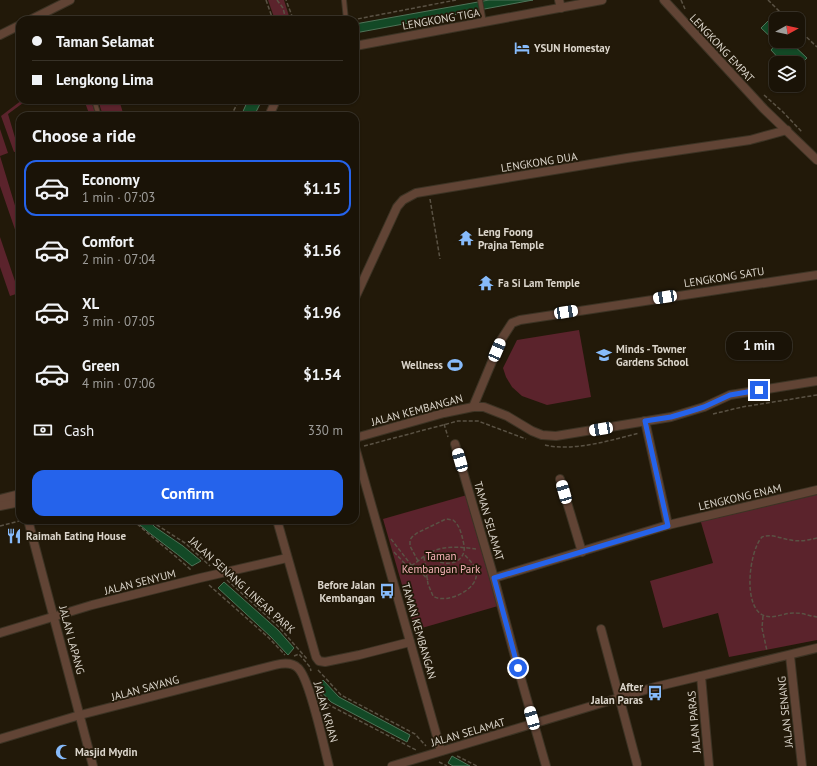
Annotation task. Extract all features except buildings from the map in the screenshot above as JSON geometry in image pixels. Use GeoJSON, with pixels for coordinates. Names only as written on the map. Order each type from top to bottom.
{"type":"FeatureCollection","features":[{"type":"Feature","properties":{"kind":"street"},"geometry":{"type":"LineString","coordinates":[[38,16],[70,0]]}},
{"type":"Feature","properties":{"kind":"street","name":"LENGKONG TIGA"},"geometry":{"type":"LineString","coordinates":[[359,45],[484,22],[560,4],[602,0]]}},
{"type":"Feature","properties":{"kind":"street","name":"LENGKONG EMPAT"},"geometry":{"type":"LineString","coordinates":[[664,0],[764,109],[817,160]]}},
{"type":"Feature","properties":{"kind":"street"},"geometry":{"type":"LineString","coordinates":[[0,35],[16,27]]}},
{"type":"Feature","properties":{"kind":"street","name":"LENGKONG DUA"},"geometry":{"type":"LineString","coordinates":[[359,289],[397,208],[403,200],[416,193],[627,158],[750,140],[787,130]]}},
{"type":"Feature","properties":{"kind":"street","name":"LENGKONG SATU"},"geometry":{"type":"LineString","coordinates":[[473,407],[501,340],[512,323],[520,320],[817,274]]}},
{"type":"Feature","properties":{"kind":"street","name":"JALAN KEMBANGAN"},"geometry":{"type":"LineString","coordinates":[[359,437],[444,413],[473,407],[484,407],[508,416],[532,431],[556,436],[671,417],[704,407],[730,395],[817,381]]}},
{"type":"Feature","properties":{"kind":"street"},"geometry":{"type":"LineString","coordinates":[[645,421],[668,526]]}},
{"type":"Feature","properties":{"kind":"street","name":"TAMAN SELAMAT"},"geometry":{"type":"LineString","coordinates":[[456,444],[546,766]]}},
{"type":"Feature","properties":{"kind":"street","name":"TAMAN KEMBANGAN"},"geometry":{"type":"LineString","coordinates":[[359,461],[441,751]]}},
{"type":"Feature","properties":{"kind":"street"},"geometry":{"type":"LineString","coordinates":[[560,479],[582,552]]}},
{"type":"Feature","properties":{"kind":"street","name":"LENGKONG ENAM"},"geometry":{"type":"LineString","coordinates":[[494,578],[668,526],[817,490]]}},
{"type":"Feature","properties":{"kind":"street"},"geometry":{"type":"LineString","coordinates":[[0,499],[16,495]]}},
{"type":"Feature","properties":{"kind":"street"},"geometry":{"type":"LineString","coordinates":[[0,506],[16,503]]}},
{"type":"Feature","properties":{"kind":"street","name":"JALAN LAPANG"},"geometry":{"type":"LineString","coordinates":[[29,524],[93,766]]}},
{"type":"Feature","properties":{"kind":"street"},"geometry":{"type":"LineString","coordinates":[[278,524],[312,658],[325,662],[410,642]]}},
{"type":"Feature","properties":{"kind":"street","name":"JALAN SENYUM"},"geometry":{"type":"LineString","coordinates":[[0,633],[92,606],[219,573],[287,558]]}},
{"type":"Feature","properties":{"kind":"street"},"geometry":{"type":"LineString","coordinates":[[601,628],[637,764]]}},
{"type":"Feature","properties":{"kind":"street","name":"JALAN SELAMAT"},"geometry":{"type":"LineString","coordinates":[[392,766],[620,698],[701,676],[790,656],[817,648]]}},
{"type":"Feature","properties":{"kind":"street","name":"JALAN SENANG"},"geometry":{"type":"LineString","coordinates":[[790,656],[802,766]]}},
{"type":"Feature","properties":{"kind":"street","name":"JALAN SAYANG"},"geometry":{"type":"LineString","coordinates":[[0,739],[80,716],[275,665],[290,664],[298,668]]}},
{"type":"Feature","properties":{"kind":"street","name":"JALAN KRIAN"},"geometry":{"type":"LineString","coordinates":[[298,668],[307,682],[329,766]]}},
{"type":"Feature","properties":{"kind":"street","name":"JALAN PARAS"},"geometry":{"type":"LineString","coordinates":[[701,676],[709,766]]}},
{"type":"Feature","properties":{"kind":"lane"},"geometry":{"type":"LineString","coordinates":[[344,0],[346,16]]}},
{"type":"Feature","properties":{"kind":"lane"},"geometry":{"type":"LineString","coordinates":[[480,0],[484,22]]}},
{"type":"Feature","properties":{"kind":"path"},"geometry":{"type":"LineString","coordinates":[[266,0],[272,16]]}},
{"type":"Feature","properties":{"kind":"path"},"geometry":{"type":"LineString","coordinates":[[277,0],[283,8],[285,16]]}},
{"type":"Feature","properties":{"kind":"path"},"geometry":{"type":"LineString","coordinates":[[286,0],[292,16]]}},
{"type":"Feature","properties":{"kind":"path"},"geometry":{"type":"LineString","coordinates":[[359,18],[456,0]]}},
{"type":"Feature","properties":{"kind":"path"},"geometry":{"type":"LineString","coordinates":[[768,0],[780,12]]}},
{"type":"Feature","properties":{"kind":"path"},"geometry":{"type":"LineString","coordinates":[[805,36],[817,47]]}},
{"type":"Feature","properties":{"kind":"path"},"geometry":{"type":"LineString","coordinates":[[428,191],[440,259]]}},
{"type":"Feature","properties":{"kind":"path"},"geometry":{"type":"LineString","coordinates":[[418,561],[411,548],[411,539],[417,533],[446,519],[453,520],[458,525],[464,548],[464,554],[471,562],[476,572],[474,582],[468,588],[455,596],[439,599],[436,598],[432,594],[424,557]]}},
{"type":"Feature","properties":{"kind":"path"},"geometry":{"type":"LineString","coordinates":[[0,526],[16,522]]}},
{"type":"Feature","properties":{"kind":"path"},"geometry":{"type":"LineString","coordinates":[[137,524],[148,535],[176,556],[200,578],[216,590],[287,657]]}},
{"type":"Feature","properties":{"kind":"path","name":"JALAN SENANG LINEAR PARK"},"geometry":{"type":"LineString","coordinates":[[156,524],[185,543],[312,658]]}},
{"type":"Feature","properties":{"kind":"path"},"geometry":{"type":"LineString","coordinates":[[388,536],[412,566],[423,574],[428,580]]}},
{"type":"Feature","properties":{"kind":"path"},"geometry":{"type":"LineString","coordinates":[[817,538],[809,540],[792,540],[769,536],[763,537],[760,539],[754,556],[750,576],[750,591],[755,608],[763,616],[773,617],[795,613],[817,617]]}},
{"type":"Feature","properties":{"kind":"path"},"geometry":{"type":"LineString","coordinates":[[394,551],[408,567],[412,566],[429,553],[443,549],[464,548],[486,550]]}},
{"type":"Feature","properties":{"kind":"path"},"geometry":{"type":"LineString","coordinates":[[429,553],[434,560],[443,563],[453,562],[464,554]]}},
{"type":"Feature","properties":{"kind":"path"},"geometry":{"type":"LineString","coordinates":[[763,616],[762,628],[768,655]]}},
{"type":"Feature","properties":{"kind":"path"},"geometry":{"type":"LineString","coordinates":[[293,656],[299,654],[310,667],[311,673]]}},
{"type":"Feature","properties":{"kind":"path"},"geometry":{"type":"LineString","coordinates":[[298,668],[305,661],[312,658]]}},
{"type":"Feature","properties":{"kind":"path"},"geometry":{"type":"LineString","coordinates":[[317,670],[340,695],[415,734],[429,750],[429,755]]}},
{"type":"Feature","properties":{"kind":"path"},"geometry":{"type":"LineString","coordinates":[[319,693],[330,704],[429,755],[447,766]]}},
{"type":"Feature","properties":{"kind":"path"},"geometry":{"type":"LineString","coordinates":[[452,753],[477,766]]}},
{"type":"Feature","properties":{"kind":"green space"},"geometry":{"type":"Polygon","coordinates":[[[268,0],[284,0],[289,16],[274,16],[268,0]]]}},
{"type":"Feature","properties":{"kind":"green space"},"geometry":{"type":"Polygon","coordinates":[[[17,104],[22,104],[8,114],[16,141],[16,152],[14,152],[1,116],[17,104]]]}},
{"type":"Feature","properties":{"kind":"green space"},"geometry":{"type":"Polygon","coordinates":[[[86,104],[92,104],[95,112],[88,112],[86,104]]]}},
{"type":"Feature","properties":{"kind":"green space"},"geometry":{"type":"Polygon","coordinates":[[[99,104],[120,104],[123,112],[102,112],[99,104]]]}},
{"type":"Feature","properties":{"kind":"green space"},"geometry":{"type":"Polygon","coordinates":[[[0,129],[8,153],[0,156],[0,129]]]}},
{"type":"Feature","properties":{"kind":"green space"},"geometry":{"type":"Polygon","coordinates":[[[0,156],[16,209],[16,232],[0,186],[0,156]]]}},
{"type":"Feature","properties":{"kind":"green space"},"geometry":{"type":"Polygon","coordinates":[[[0,237],[16,284],[16,294],[10,296],[0,267],[0,237]]]}},
{"type":"Feature","properties":{"kind":"green space"},"geometry":{"type":"Polygon","coordinates":[[[579,330],[591,397],[547,405],[522,396],[512,387],[503,368],[517,340],[579,330]]]}},
{"type":"Feature","properties":{"kind":"green space"},"geometry":{"type":"Polygon","coordinates":[[[817,492],[817,640],[729,657],[718,613],[663,628],[650,581],[713,563],[700,519],[817,492]]]}},
{"type":"Feature","properties":{"kind":"green space","name":"Taman Kembangan Park"},"geometry":{"type":"Polygon","coordinates":[[[467,495],[498,606],[415,630],[383,519],[467,495]]]}},
{"type":"Feature","properties":{"kind":"shaded area"},"geometry":{"type":"Polygon","coordinates":[[[489,0],[533,0],[359,32],[359,23],[489,0]]]}},
{"type":"Feature","properties":{"kind":"shaded area"},"geometry":{"type":"Polygon","coordinates":[[[768,21],[769,36],[761,28],[768,21]]]}},
{"type":"Feature","properties":{"kind":"shaded area"},"geometry":{"type":"Polygon","coordinates":[[[773,48],[796,48],[805,56],[776,56],[771,50],[773,48]]]}},
{"type":"Feature","properties":{"kind":"shaded area"},"geometry":{"type":"Polygon","coordinates":[[[246,104],[260,104],[256,112],[243,112],[246,104]]]}},
{"type":"Feature","properties":{"kind":"shaded area"},"geometry":{"type":"Polygon","coordinates":[[[139,524],[152,524],[201,561],[192,566],[139,524]]]}},
{"type":"Feature","properties":{"kind":"shaded area"},"geometry":{"type":"Polygon","coordinates":[[[224,582],[278,630],[294,648],[288,655],[271,637],[218,588],[224,582]]]}},
{"type":"Feature","properties":{"kind":"shaded area"},"geometry":{"type":"Polygon","coordinates":[[[323,680],[339,697],[410,735],[407,742],[331,702],[317,687],[323,680]]]}},
{"type":"Feature","properties":{"kind":"shaded area"},"geometry":{"type":"Polygon","coordinates":[[[452,756],[470,766],[453,766],[448,763],[452,756]]]}},
{"type":"Feature","properties":{"kind":"place","name":"YSUN Homestay"},"geometry":{"type":"Point","coordinates":[522,48]}},
{"type":"Feature","properties":{"kind":"place","name":"Leng Foong Prajna Temple"},"geometry":{"type":"Point","coordinates":[466,238]}},
{"type":"Feature","properties":{"kind":"place","name":"Fa Si Lam Temple"},"geometry":{"type":"Point","coordinates":[486,283]}},
{"type":"Feature","properties":{"kind":"place","name":"Minds - Towner Gardens School"},"geometry":{"type":"Point","coordinates":[604,355]}},
{"type":"Feature","properties":{"kind":"place","name":"Wellness"},"geometry":{"type":"Point","coordinates":[455,365]}},
{"type":"Feature","properties":{"kind":"place","name":"Raimah Eating House"},"geometry":{"type":"Point","coordinates":[14,536]}},
{"type":"Feature","properties":{"kind":"place","name":"Before Jalan Kembangan"},"geometry":{"type":"Point","coordinates":[387,591]}},
{"type":"Feature","properties":{"kind":"place","name":"After Jalan Paras"},"geometry":{"type":"Point","coordinates":[655,693]}},
{"type":"Feature","properties":{"kind":"place","name":"Masjid Mydin"},"geometry":{"type":"Point","coordinates":[63,752]}},
{"type":"Feature","properties":{"kind":"route"},"geometry":{"type":"LineString","coordinates":[[518,668],[494,578],[668,526],[645,421],[671,417],[704,407],[730,395],[759,390]]}}]}
